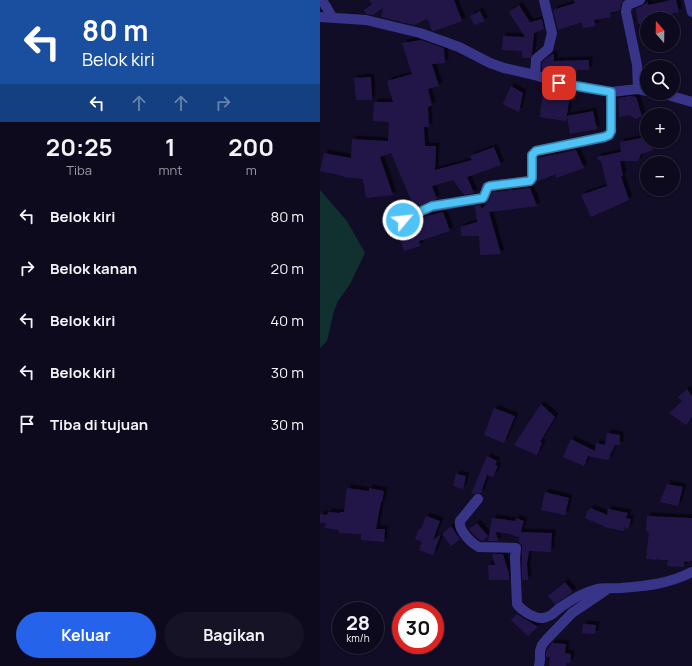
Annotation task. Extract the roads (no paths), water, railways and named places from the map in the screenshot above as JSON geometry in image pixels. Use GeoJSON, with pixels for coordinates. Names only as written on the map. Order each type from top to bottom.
{"type":"FeatureCollection","features":[{"type":"Feature","properties":{"kind":"street"},"geometry":{"type":"LineString","coordinates":[[322,0],[333,18]]}},
{"type":"Feature","properties":{"kind":"street"},"geometry":{"type":"LineString","coordinates":[[535,75],[536,59],[548,49],[552,33],[544,0]]}},
{"type":"Feature","properties":{"kind":"street"},"geometry":{"type":"LineString","coordinates":[[640,0],[628,5],[626,12],[640,80]]}},
{"type":"Feature","properties":{"kind":"street"},"geometry":{"type":"LineString","coordinates":[[689,0],[692,12]]}},
{"type":"Feature","properties":{"kind":"street"},"geometry":{"type":"LineString","coordinates":[[320,17],[366,20],[420,33],[459,48],[490,63],[559,83],[611,92],[640,90]]}},
{"type":"Feature","properties":{"kind":"street"},"geometry":{"type":"LineString","coordinates":[[403,220],[432,206],[483,198],[488,187],[490,186],[530,181],[532,178],[532,155],[536,151],[609,135],[611,131],[611,92]]}},
{"type":"Feature","properties":{"kind":"street"},"geometry":{"type":"LineString","coordinates":[[680,99],[692,102]]}},
{"type":"Feature","properties":{"kind":"street"},"geometry":{"type":"LineString","coordinates":[[478,499],[460,521],[459,525],[461,529],[479,547],[516,548],[516,602],[519,607],[537,618],[552,615],[560,607],[586,593],[597,589],[653,586],[681,578],[692,572]]}},
{"type":"Feature","properties":{"kind":"street"},"geometry":{"type":"LineString","coordinates":[[539,666],[540,651],[546,640],[572,613],[608,589]]}}]}
